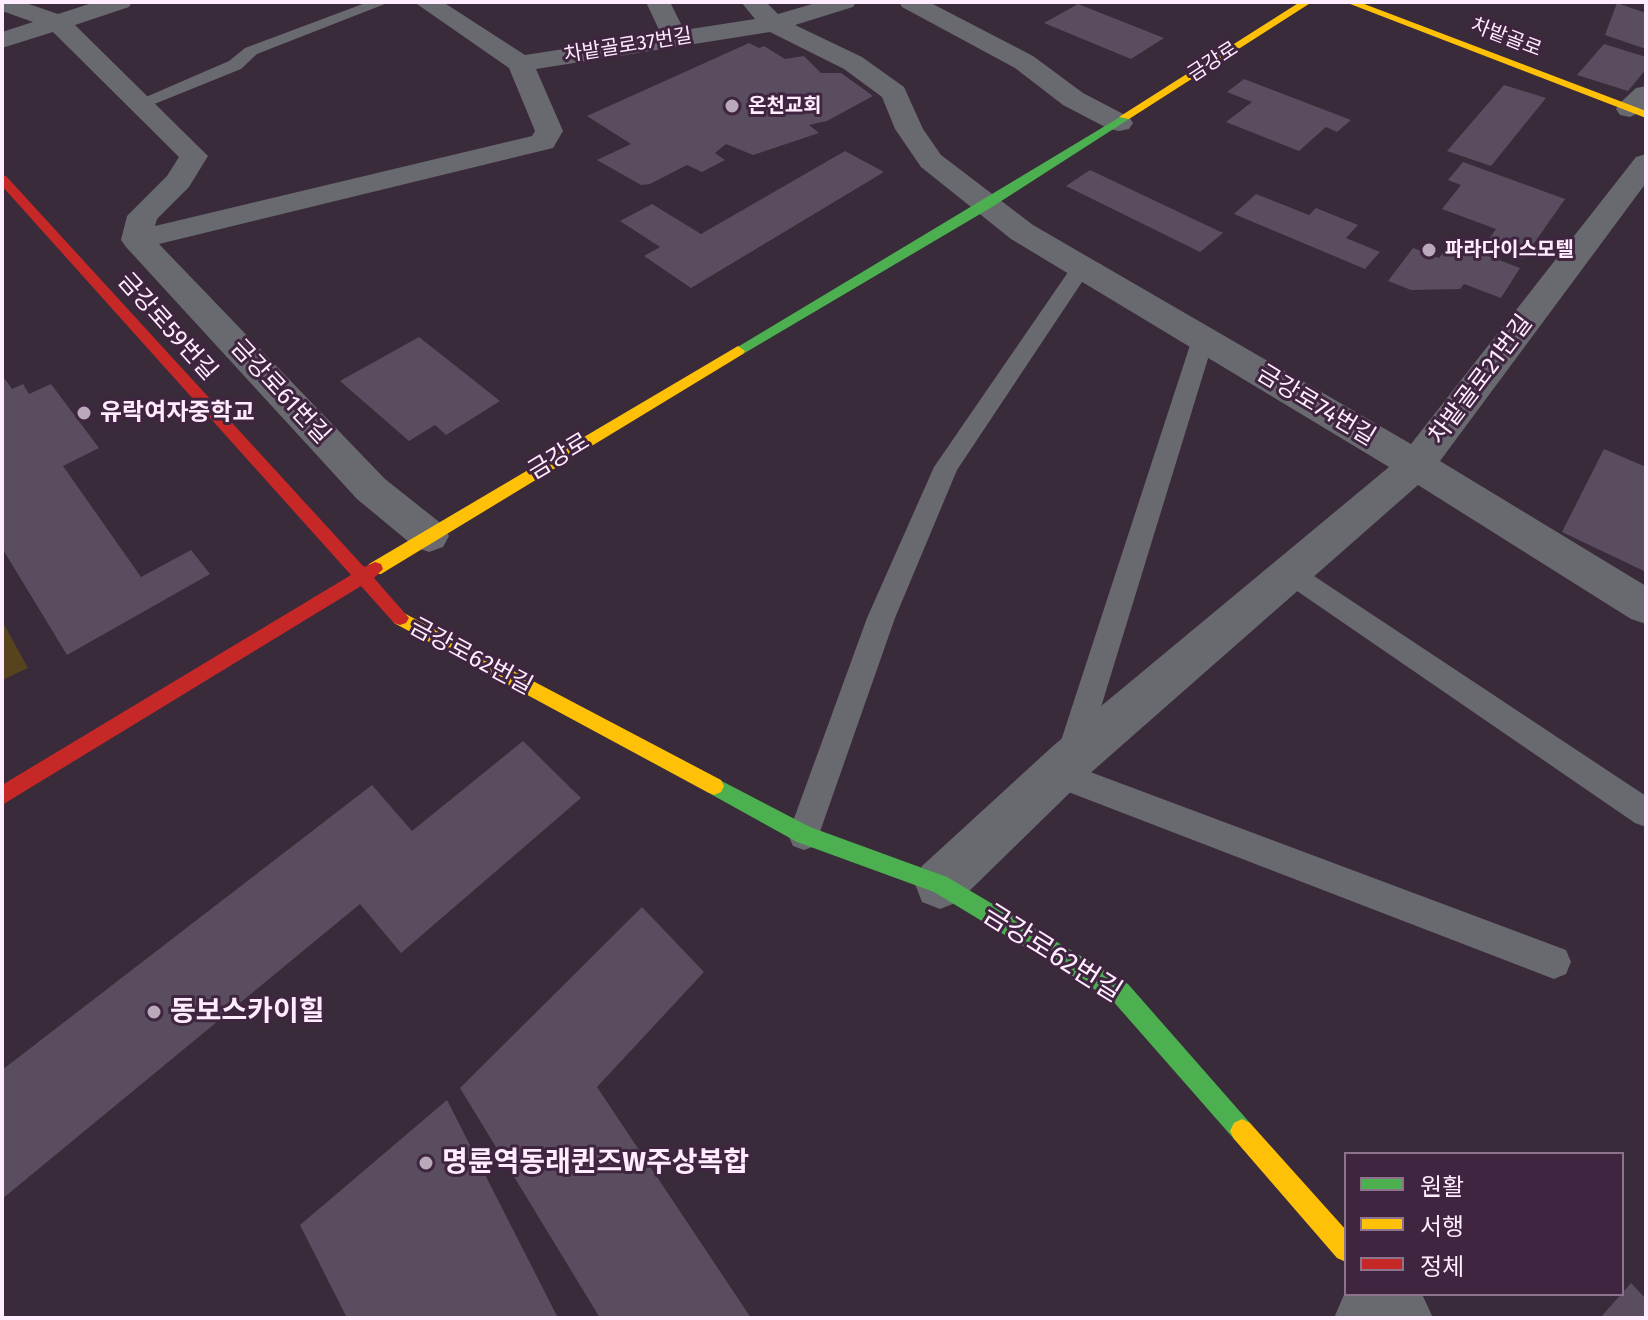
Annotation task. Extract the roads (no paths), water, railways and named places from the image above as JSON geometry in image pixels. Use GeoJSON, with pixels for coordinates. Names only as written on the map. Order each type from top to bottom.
{"type":"FeatureCollection","features":[{"type":"Feature","properties":{"kind":"street"},"geometry":{"type":"LineString","coordinates":[[2,40],[120,2]]}},
{"type":"Feature","properties":{"kind":"street"},"geometry":{"type":"LineString","coordinates":[[2,3],[58,22],[194,156],[179,181],[142,216],[137,240],[543,142],[549,131],[520,64],[426,2]]}},
{"type":"Feature","properties":{"kind":"street"},"geometry":{"type":"LineString","coordinates":[[658,2],[675,38]]}},
{"type":"Feature","properties":{"kind":"street"},"geometry":{"type":"LineString","coordinates":[[753,2],[773,24]]}},
{"type":"Feature","properties":{"kind":"street","name":"차밭골로37번길"},"geometry":{"type":"LineString","coordinates":[[520,64],[773,24],[844,2]]}},
{"type":"Feature","properties":{"kind":"street"},"geometry":{"type":"LineString","coordinates":[[911,2],[1024,62],[1073,99],[1119,123]]}},
{"type":"Feature","properties":{"kind":"street","name":"금강로"},"geometry":{"type":"LineString","coordinates":[[2,796],[429,536],[988,204],[1307,2]]}},
{"type":"Feature","properties":{"kind":"street","name":"차밭골로"},"geometry":{"type":"LineString","coordinates":[[1350,2],[1641,106]]}},
{"type":"Feature","properties":{"kind":"street","name":"금강로74번길"},"geometry":{"type":"LineString","coordinates":[[773,24],[853,63],[894,93],[909,129],[931,161],[1022,232],[1416,465],[1646,607]]}},
{"type":"Feature","properties":{"kind":"street","name":"차밭골로21번길"},"geometry":{"type":"LineString","coordinates":[[940,884],[1063,767],[1416,465],[1646,163]]}},
{"type":"Feature","properties":{"kind":"street","name":"금강로59번길"},"geometry":{"type":"LineString","coordinates":[[2,179],[361,578]]}},
{"type":"Feature","properties":{"kind":"street","name":"금강로61번길"},"geometry":{"type":"LineString","coordinates":[[137,240],[371,489],[429,536]]}},
{"type":"Feature","properties":{"kind":"street","name":"금강로62번길"},"geometry":{"type":"LineString","coordinates":[[361,578],[401,619],[804,835],[940,884],[1120,992],[1344,1247]]}},
{"type":"Feature","properties":{"kind":"street"},"geometry":{"type":"LineString","coordinates":[[1384,1296],[1401,1318]]}},
{"type":"Feature","properties":{"kind":"lane"},"geometry":{"type":"LineString","coordinates":[[141,103],[235,65],[251,51],[382,2]]}},
{"type":"Feature","properties":{"kind":"lane"},"geometry":{"type":"LineString","coordinates":[[804,835],[881,618],[946,467],[1082,267]]}},
{"type":"Feature","properties":{"kind":"lane","name":"차밭골로21번길"},"geometry":{"type":"LineString","coordinates":[[1063,767],[1203,339]]}},
{"type":"Feature","properties":{"kind":"lane"},"geometry":{"type":"LineString","coordinates":[[1290,573],[1646,813]]}},
{"type":"Feature","properties":{"kind":"lane"},"geometry":{"type":"LineString","coordinates":[[1063,767],[1554,962]]}},
{"type":"Feature","properties":{"kind":"lane"},"geometry":{"type":"LineString","coordinates":[[1354,1318],[1364,1296]]}},
{"type":"Feature","properties":{"kind":"place","name":"온천교회"},"geometry":{"type":"Point","coordinates":[732,106]}},
{"type":"Feature","properties":{"kind":"place","name":"파라다이스모텔"},"geometry":{"type":"Point","coordinates":[1429,250]}},
{"type":"Feature","properties":{"kind":"place","name":"유락여자중학교"},"geometry":{"type":"Point","coordinates":[84,413]}},
{"type":"Feature","properties":{"kind":"place","name":"동보스카이힐"},"geometry":{"type":"Point","coordinates":[154,1012]}},
{"type":"Feature","properties":{"kind":"place","name":"명륜역동래퀸즈W주상복합"},"geometry":{"type":"Point","coordinates":[426,1163]}}]}
